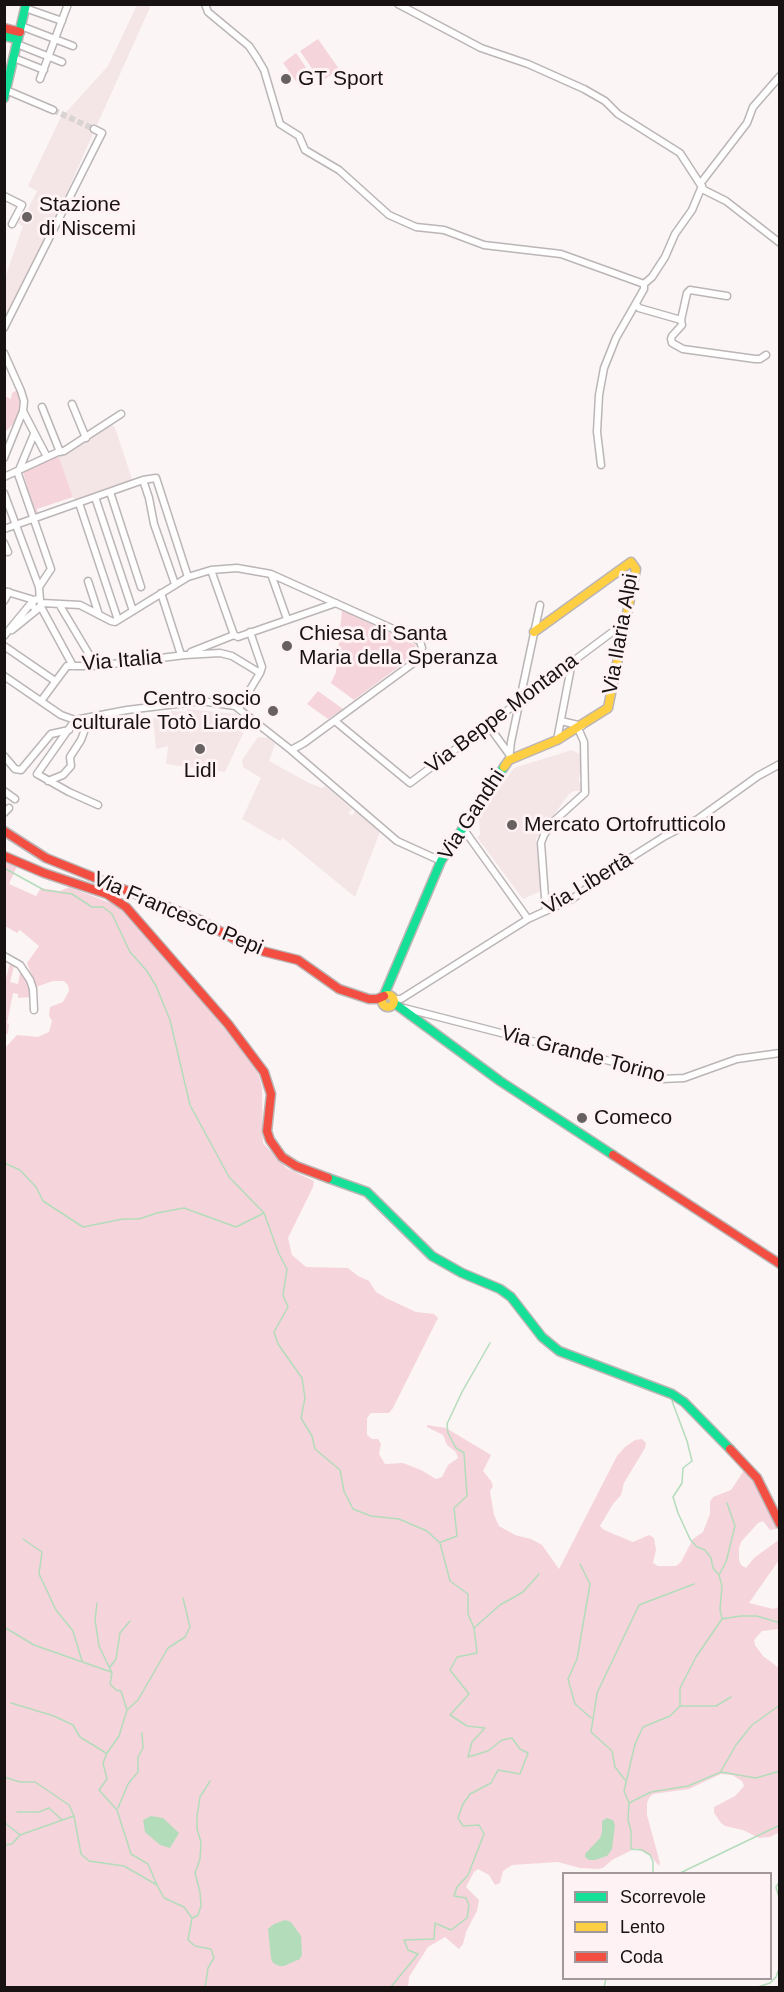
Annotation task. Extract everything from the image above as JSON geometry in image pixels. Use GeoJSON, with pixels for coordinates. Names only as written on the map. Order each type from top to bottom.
{"type":"FeatureCollection","features":[{"type":"Feature","properties":{"kind":"street"},"geometry":{"type":"LineString","coordinates":[[40,79],[68,4]]}},
{"type":"Feature","properties":{"kind":"street"},"geometry":{"type":"LineString","coordinates":[[205,4],[208,12],[249,46],[257,57],[264,70],[280,123],[299,136],[305,150],[339,170],[389,215],[416,227],[444,230],[484,245],[561,254],[644,284]]}},
{"type":"Feature","properties":{"kind":"street"},"geometry":{"type":"LineString","coordinates":[[398,4],[481,48],[528,64],[605,101],[618,114],[680,153],[704,190],[726,201],[780,243]]}},
{"type":"Feature","properties":{"kind":"street"},"geometry":{"type":"LineString","coordinates":[[53,110],[5,94],[26,6],[62,21]]}},
{"type":"Feature","properties":{"kind":"street"},"geometry":{"type":"LineString","coordinates":[[4,28],[62,62]]}},
{"type":"Feature","properties":{"kind":"street"},"geometry":{"type":"LineString","coordinates":[[4,36],[19,35],[55,39],[73,46]]}},
{"type":"Feature","properties":{"kind":"street"},"geometry":{"type":"LineString","coordinates":[[14,58],[44,70]]}},
{"type":"Feature","properties":{"kind":"street"},"geometry":{"type":"LineString","coordinates":[[601,465],[597,432],[599,395],[604,368],[616,338],[644,289],[644,284],[652,278],[665,257],[671,240],[692,210],[701,185],[742,130],[753,106],[780,76]]}},
{"type":"Feature","properties":{"kind":"street"},"geometry":{"type":"LineString","coordinates":[[4,328],[102,133],[94,129]]}},
{"type":"Feature","properties":{"kind":"street"},"geometry":{"type":"LineString","coordinates":[[4,196],[22,206],[12,224]]}},
{"type":"Feature","properties":{"kind":"street"},"geometry":{"type":"LineString","coordinates":[[727,296],[690,290],[687,293],[682,325],[671,339],[672,343],[682,349],[759,359],[766,355]]}},
{"type":"Feature","properties":{"kind":"street"},"geometry":{"type":"LineString","coordinates":[[636,304],[639,308],[681,320]]}},
{"type":"Feature","properties":{"kind":"street"},"geometry":{"type":"LineString","coordinates":[[4,353],[24,401],[23,411],[8,438],[4,458]]}},
{"type":"Feature","properties":{"kind":"street"},"geometry":{"type":"LineString","coordinates":[[72,404],[86,438]]}},
{"type":"Feature","properties":{"kind":"street"},"geometry":{"type":"LineString","coordinates":[[42,407],[60,452]]}},
{"type":"Feature","properties":{"kind":"street"},"geometry":{"type":"LineString","coordinates":[[23,411],[47,457]]}},
{"type":"Feature","properties":{"kind":"street"},"geometry":{"type":"LineString","coordinates":[[4,477],[86,438],[121,414]]}},
{"type":"Feature","properties":{"kind":"street"},"geometry":{"type":"LineString","coordinates":[[34,434],[18,471],[51,569],[39,587]]}},
{"type":"Feature","properties":{"kind":"street"},"geometry":{"type":"LineString","coordinates":[[4,530],[154,478],[159,481],[188,577]]}},
{"type":"Feature","properties":{"kind":"street"},"geometry":{"type":"LineString","coordinates":[[143,480],[154,524],[175,584]]}},
{"type":"Feature","properties":{"kind":"street"},"geometry":{"type":"LineString","coordinates":[[110,492],[141,587]]}},
{"type":"Feature","properties":{"kind":"street"},"geometry":{"type":"LineString","coordinates":[[4,493],[39,587],[38,603],[73,666]]}},
{"type":"Feature","properties":{"kind":"street"},"geometry":{"type":"LineString","coordinates":[[95,497],[133,611]]}},
{"type":"Feature","properties":{"kind":"street"},"geometry":{"type":"LineString","coordinates":[[79,503],[118,620]]}},
{"type":"Feature","properties":{"kind":"street"},"geometry":{"type":"LineString","coordinates":[[4,543],[8,552]]}},
{"type":"Feature","properties":{"kind":"street","name":"Via Ilaria Alpi"},"geometry":{"type":"LineString","coordinates":[[534,632],[631,562],[636,569],[626,621],[623,624],[608,708]]}},
{"type":"Feature","properties":{"kind":"street"},"geometry":{"type":"LineString","coordinates":[[4,601],[7,592],[38,603],[80,605],[111,621],[118,620],[188,577],[211,570],[237,568],[270,573],[420,641],[422,648],[416,661],[304,743],[291,750]]}},
{"type":"Feature","properties":{"kind":"street"},"geometry":{"type":"LineString","coordinates":[[211,570],[234,635]]}},
{"type":"Feature","properties":{"kind":"street"},"geometry":{"type":"LineString","coordinates":[[270,573],[287,620]]}},
{"type":"Feature","properties":{"kind":"street"},"geometry":{"type":"LineString","coordinates":[[88,581],[100,616]]}},
{"type":"Feature","properties":{"kind":"street"},"geometry":{"type":"LineString","coordinates":[[161,593],[183,655]]}},
{"type":"Feature","properties":{"kind":"street"},"geometry":{"type":"LineString","coordinates":[[4,636],[38,603]]}},
{"type":"Feature","properties":{"kind":"street"},"geometry":{"type":"LineString","coordinates":[[183,655],[234,635],[238,636],[336,603]]}},
{"type":"Feature","properties":{"kind":"street"},"geometry":{"type":"LineString","coordinates":[[59,604],[96,666]]}},
{"type":"Feature","properties":{"kind":"street"},"geometry":{"type":"LineString","coordinates":[[509,757],[540,605]]}},
{"type":"Feature","properties":{"kind":"street","name":"Via Beppe Montana"},"geometry":{"type":"LineString","coordinates":[[334,721],[410,783],[623,624]]}},
{"type":"Feature","properties":{"kind":"street"},"geometry":{"type":"LineString","coordinates":[[239,708],[260,673],[261,662],[250,632]]}},
{"type":"Feature","properties":{"kind":"street"},"geometry":{"type":"LineString","coordinates":[[4,646],[55,681]]}},
{"type":"Feature","properties":{"kind":"street"},"geometry":{"type":"LineString","coordinates":[[183,655],[212,653],[229,655],[260,673]]}},
{"type":"Feature","properties":{"kind":"street","name":"Via Italia"},"geometry":{"type":"LineString","coordinates":[[41,701],[64,669],[73,666],[96,666],[183,655]]}},
{"type":"Feature","properties":{"kind":"street"},"geometry":{"type":"LineString","coordinates":[[557,740],[572,662]]}},
{"type":"Feature","properties":{"kind":"street"},"geometry":{"type":"LineString","coordinates":[[4,676],[66,718],[79,720],[127,710],[201,701],[231,704],[291,750],[397,841],[441,861]]}},
{"type":"Feature","properties":{"kind":"street","name":"Via Gandhi"},"geometry":{"type":"LineString","coordinates":[[389,1002],[393,975],[441,861],[509,757],[557,740],[608,708]]}},
{"type":"Feature","properties":{"kind":"street"},"geometry":{"type":"LineString","coordinates":[[79,720],[37,774],[98,805]]}},
{"type":"Feature","properties":{"kind":"street"},"geometry":{"type":"LineString","coordinates":[[48,781],[63,775],[71,766],[70,757],[84,732],[79,720]]}},
{"type":"Feature","properties":{"kind":"street"},"geometry":{"type":"LineString","coordinates":[[546,911],[541,843],[554,821],[585,793],[584,741],[580,727],[561,721]]}},
{"type":"Feature","properties":{"kind":"street"},"geometry":{"type":"LineString","coordinates":[[488,725],[509,757]]}},
{"type":"Feature","properties":{"kind":"street"},"geometry":{"type":"LineString","coordinates":[[4,756],[15,769],[21,770],[51,734],[69,730]]}},
{"type":"Feature","properties":{"kind":"street","name":"Via Libertà"},"geometry":{"type":"LineString","coordinates":[[389,1002],[401,999],[528,919],[572,899],[627,860],[698,819],[730,795],[780,764]]}},
{"type":"Feature","properties":{"kind":"street"},"geometry":{"type":"LineString","coordinates":[[4,790],[15,799]]}},
{"type":"Feature","properties":{"kind":"street"},"geometry":{"type":"LineString","coordinates":[[462,827],[528,919]]}},
{"type":"Feature","properties":{"kind":"street","name":"Via Francesco Pepi"},"geometry":{"type":"LineString","coordinates":[[4,831],[46,858],[200,920],[250,948],[298,960],[328,982],[364,1001],[389,1002]]}},
{"type":"Feature","properties":{"kind":"street"},"geometry":{"type":"LineString","coordinates":[[4,856],[107,894],[121,903],[228,1024],[264,1072],[271,1094],[267,1131],[270,1140],[282,1157],[296,1166],[367,1192],[432,1256],[462,1273],[500,1289],[511,1297],[542,1337],[559,1351],[672,1394],[684,1402],[757,1478],[780,1524]]}},
{"type":"Feature","properties":{"kind":"street"},"geometry":{"type":"LineString","coordinates":[[4,956],[20,965],[30,980],[34,1010]]}},
{"type":"Feature","properties":{"kind":"street"},"geometry":{"type":"LineString","coordinates":[[389,1002],[418,1015],[425,1026]]}},
{"type":"Feature","properties":{"kind":"street"},"geometry":{"type":"LineString","coordinates":[[389,1002],[459,1049],[500,1081],[780,1264]]}},
{"type":"Feature","properties":{"kind":"street","name":"Via Grande Torino"},"geometry":{"type":"LineString","coordinates":[[418,1015],[623,1065],[662,1079],[684,1078],[737,1059],[780,1053]]}},
{"type":"Feature","properties":{"kind":"shaded area"},"geometry":{"type":"Polygon","coordinates":[[[137,5],[151,5],[66,194],[5,322],[5,278],[23,226],[18,223],[37,191],[28,186],[60,119],[108,66],[137,5]]]}},
{"type":"Feature","properties":{"kind":"shaded area"},"geometry":{"type":"Polygon","coordinates":[[[318,39],[339,69],[321,82],[300,51],[318,39]]]}},
{"type":"Feature","properties":{"kind":"shaded area"},"geometry":{"type":"Polygon","coordinates":[[[296,53],[314,79],[301,88],[283,63],[296,53]]]}},
{"type":"Feature","properties":{"kind":"shaded area"},"geometry":{"type":"Polygon","coordinates":[[[19,389],[21,403],[19,414],[16,421],[5,432],[5,396],[11,399],[12,393],[19,389]]]}},
{"type":"Feature","properties":{"kind":"shaded area"},"geometry":{"type":"Polygon","coordinates":[[[112,425],[133,482],[75,502],[59,457],[112,425]]]}},
{"type":"Feature","properties":{"kind":"shaded area"},"geometry":{"type":"Polygon","coordinates":[[[55,456],[59,457],[73,497],[37,509],[38,513],[35,514],[23,472],[55,456]]]}},
{"type":"Feature","properties":{"kind":"shaded area"},"geometry":{"type":"Polygon","coordinates":[[[342,610],[416,645],[409,659],[354,700],[331,683],[336,672],[342,610]]]}},
{"type":"Feature","properties":{"kind":"shaded area"},"geometry":{"type":"Polygon","coordinates":[[[318,691],[343,709],[328,719],[307,704],[318,691]]]}},
{"type":"Feature","properties":{"kind":"shaded area"},"geometry":{"type":"Polygon","coordinates":[[[187,709],[237,714],[237,719],[248,723],[225,772],[166,764],[168,746],[156,749],[153,718],[171,716],[171,711],[187,712],[187,709]]]}},
{"type":"Feature","properties":{"kind":"shaded area"},"geometry":{"type":"Polygon","coordinates":[[[258,737],[268,738],[275,744],[269,761],[309,783],[322,788],[325,786],[352,809],[348,813],[352,816],[355,811],[380,832],[355,897],[283,838],[280,841],[242,819],[261,778],[243,767],[242,760],[258,737]]]}},
{"type":"Feature","properties":{"kind":"shaded area","name":"Mercato Ortofrutticolo"},"geometry":{"type":"Polygon","coordinates":[[[572,750],[582,755],[583,775],[579,775],[579,783],[583,783],[583,791],[574,791],[569,794],[536,839],[541,891],[523,899],[477,837],[480,835],[477,817],[514,768],[572,750]]]}},
{"type":"Feature","properties":{"kind":"shaded area"},"geometry":{"type":"Polygon","coordinates":[[[5,861],[17,866],[9,884],[36,896],[41,888],[60,891],[69,887],[118,906],[175,968],[258,1073],[262,1088],[263,1143],[286,1168],[314,1181],[288,1238],[292,1255],[306,1267],[348,1268],[369,1281],[376,1292],[386,1298],[416,1312],[434,1314],[438,1318],[393,1408],[389,1413],[371,1413],[367,1418],[367,1435],[372,1439],[378,1439],[381,1444],[379,1454],[385,1464],[403,1463],[436,1479],[442,1477],[448,1465],[458,1458],[456,1452],[447,1445],[443,1435],[427,1425],[446,1428],[491,1455],[483,1471],[493,1486],[490,1491],[494,1515],[499,1526],[542,1545],[559,1569],[617,1456],[635,1440],[642,1439],[646,1443],[645,1448],[624,1483],[621,1495],[600,1526],[604,1530],[633,1542],[649,1535],[654,1538],[656,1550],[653,1563],[658,1566],[676,1566],[681,1562],[693,1539],[703,1532],[713,1497],[731,1490],[745,1469],[755,1478],[778,1524],[776,1529],[770,1530],[763,1521],[758,1523],[741,1542],[739,1560],[746,1568],[754,1558],[780,1539],[779,1560],[749,1603],[773,1609],[779,1607],[779,1629],[762,1631],[754,1640],[763,1656],[779,1668],[780,1832],[770,1837],[759,1838],[721,1823],[714,1813],[714,1807],[735,1796],[744,1786],[742,1781],[732,1775],[721,1774],[689,1789],[653,1794],[647,1803],[647,1815],[659,1866],[651,1856],[636,1848],[598,1869],[580,1868],[558,1862],[512,1865],[503,1871],[500,1883],[495,1885],[489,1875],[478,1869],[466,1887],[479,1900],[477,1911],[466,1932],[463,1944],[459,1949],[445,1937],[428,1947],[409,1977],[408,1987],[5,1988],[5,1048],[17,1035],[38,1037],[49,1032],[52,1021],[49,1016],[50,1007],[63,1002],[69,991],[64,981],[53,981],[36,987],[27,963],[39,946],[20,930],[17,933],[5,926],[5,861]]]}},
{"type":"Feature","properties":{"kind":"shaded area"},"geometry":{"type":"Polygon","coordinates":[[[10,963],[14,966],[10,982],[18,984],[20,973],[23,971],[29,981],[32,997],[18,998],[18,994],[13,993],[7,1023],[9,1024],[8,1033],[5,1036],[4,986],[10,963]]]}},
{"type":"Feature","properties":{"kind":"shaded area"},"geometry":{"type":"Polygon","coordinates":[[[151,1816],[163,1818],[179,1833],[170,1848],[160,1845],[145,1832],[143,1820],[151,1816]]]}},
{"type":"Feature","properties":{"kind":"shaded area"},"geometry":{"type":"Polygon","coordinates":[[[607,1818],[613,1820],[615,1825],[612,1849],[607,1856],[589,1860],[585,1854],[600,1838],[602,1821],[607,1818]]]}},
{"type":"Feature","properties":{"kind":"shaded area"},"geometry":{"type":"Polygon","coordinates":[[[285,1920],[291,1922],[301,1936],[302,1954],[300,1959],[279,1966],[273,1963],[271,1958],[268,1929],[285,1920]]]}},
{"type":"Feature","properties":{"kind":"waterway"},"geometry":{"type":"LineString","coordinates":[[4,868],[44,890],[72,894],[92,907],[103,907],[112,914],[130,952],[147,971],[156,986],[170,1020],[190,1105],[229,1177],[264,1213],[287,1269],[283,1295],[288,1307],[274,1332],[278,1344],[302,1378],[305,1398],[301,1418],[312,1436],[315,1449],[340,1470],[344,1491],[353,1509],[371,1516],[399,1519],[427,1531],[440,1543],[450,1581],[468,1594],[468,1614],[474,1628],[477,1653],[457,1657],[450,1670],[469,1694],[450,1715],[467,1726],[485,1728],[472,1742],[468,1757],[488,1751],[502,1740],[512,1738],[520,1749],[528,1753],[520,1774],[498,1770],[491,1783],[470,1794],[463,1804],[458,1818],[463,1826],[479,1825],[484,1834],[468,1875],[457,1887],[454,1896],[466,1898],[469,1905],[467,1918],[451,1930],[435,1923],[434,1939],[404,1940],[408,1950],[418,1954],[390,1988]]}},
{"type":"Feature","properties":{"kind":"waterway"},"geometry":{"type":"LineString","coordinates":[[4,1163],[20,1170],[36,1187],[43,1201],[83,1227],[123,1219],[139,1219],[184,1208],[236,1227],[264,1213]]}},
{"type":"Feature","properties":{"kind":"waterway"},"geometry":{"type":"LineString","coordinates":[[441,1542],[457,1536],[454,1508],[467,1496],[464,1453],[456,1448],[448,1433],[447,1424],[490,1343]]}},
{"type":"Feature","properties":{"kind":"waterway"},"geometry":{"type":"LineString","coordinates":[[672,1401],[692,1461],[683,1468],[682,1483],[673,1497],[690,1539],[697,1547],[705,1550],[711,1558],[713,1568],[719,1575],[722,1586],[720,1609],[722,1619]]}},
{"type":"Feature","properties":{"kind":"waterway"},"geometry":{"type":"LineString","coordinates":[[719,1575],[726,1562],[735,1526],[727,1503]]}},
{"type":"Feature","properties":{"kind":"waterway"},"geometry":{"type":"LineString","coordinates":[[23,1539],[42,1552],[39,1574],[56,1610],[73,1631],[82,1661]]}},
{"type":"Feature","properties":{"kind":"waterway"},"geometry":{"type":"LineString","coordinates":[[580,1564],[590,1584],[577,1659],[568,1679],[575,1704],[591,1718]]}},
{"type":"Feature","properties":{"kind":"waterway"},"geometry":{"type":"LineString","coordinates":[[474,1628],[500,1605],[523,1592],[539,1574]]}},
{"type":"Feature","properties":{"kind":"waterway"},"geometry":{"type":"LineString","coordinates":[[625,1780],[615,1767],[612,1751],[591,1732],[597,1693],[639,1605],[694,1584]]}},
{"type":"Feature","properties":{"kind":"waterway"},"geometry":{"type":"LineString","coordinates":[[127,1710],[138,1700],[168,1648],[185,1637],[190,1627],[183,1598]]}},
{"type":"Feature","properties":{"kind":"waterway"},"geometry":{"type":"LineString","coordinates":[[97,1603],[95,1620],[99,1646],[112,1673],[110,1684],[116,1690],[121,1691],[127,1710],[119,1736],[103,1763],[107,1779],[99,1790],[117,1810],[131,1854],[148,1864],[157,1885]]}},
{"type":"Feature","properties":{"kind":"waterway"},"geometry":{"type":"LineString","coordinates":[[653,1872],[653,1861],[650,1855],[642,1850],[631,1849],[629,1803],[624,1791],[635,1744],[643,1727],[670,1716],[680,1706],[680,1688],[696,1657],[722,1619],[757,1616],[780,1623]]}},
{"type":"Feature","properties":{"kind":"waterway"},"geometry":{"type":"LineString","coordinates":[[110,1667],[116,1659],[120,1633],[130,1621]]}},
{"type":"Feature","properties":{"kind":"waterway"},"geometry":{"type":"LineString","coordinates":[[4,1627],[34,1645],[111,1672]]}},
{"type":"Feature","properties":{"kind":"waterway"},"geometry":{"type":"LineString","coordinates":[[680,1706],[716,1706],[731,1697]]}},
{"type":"Feature","properties":{"kind":"waterway"},"geometry":{"type":"LineString","coordinates":[[11,1703],[54,1716],[73,1725],[80,1737],[106,1753]]}},
{"type":"Feature","properties":{"kind":"waterway"},"geometry":{"type":"LineString","coordinates":[[721,1771],[736,1745],[752,1725],[780,1705]]}},
{"type":"Feature","properties":{"kind":"waterway"},"geometry":{"type":"LineString","coordinates":[[118,1808],[128,1784],[138,1772],[138,1757],[143,1748],[142,1733]]}},
{"type":"Feature","properties":{"kind":"waterway"},"geometry":{"type":"LineString","coordinates":[[629,1803],[651,1792],[688,1786],[721,1772],[756,1778],[780,1771]]}},
{"type":"Feature","properties":{"kind":"waterway"},"geometry":{"type":"LineString","coordinates":[[4,1777],[20,1782],[35,1782],[69,1805],[74,1816],[81,1854],[89,1861],[124,1866],[157,1885],[164,1898],[184,1907],[192,1918],[188,1940],[195,1946],[211,1949],[214,1958],[208,1968],[205,1988]]}},
{"type":"Feature","properties":{"kind":"waterway"},"geometry":{"type":"LineString","coordinates":[[193,1918],[198,1915],[201,1906],[195,1873],[200,1859],[201,1842],[197,1829],[197,1816],[200,1797],[210,1781]]}},
{"type":"Feature","properties":{"kind":"waterway"},"geometry":{"type":"LineString","coordinates":[[17,1812],[39,1812],[49,1808],[62,1820]]}},
{"type":"Feature","properties":{"kind":"waterway"},"geometry":{"type":"LineString","coordinates":[[4,1822],[20,1835],[74,1816]]}},
{"type":"Feature","properties":{"kind":"waterway"},"geometry":{"type":"LineString","coordinates":[[682,1872],[780,1825]]}},
{"type":"Feature","properties":{"kind":"waterway"},"geometry":{"type":"LineString","coordinates":[[4,1845],[12,1844],[20,1835]]}},
{"type":"Feature","properties":{"kind":"waterway"},"geometry":{"type":"LineString","coordinates":[[780,1881],[776,1887],[780,1901]]}},
{"type":"Feature","properties":{"kind":"waterway"},"geometry":{"type":"LineString","coordinates":[[755,1988],[770,1983],[776,1977],[780,1966]]}},
{"type":"Feature","properties":{"kind":"waterway"},"geometry":{"type":"LineString","coordinates":[[604,1988],[606,1980]]}},
{"type":"Feature","properties":{"kind":"tunnel"},"geometry":{"type":"LineString","coordinates":[[53,110],[94,129]]}},
{"type":"Feature","properties":{"kind":"traffic: fast"},"geometry":{"type":"LineString","coordinates":[[4,98],[26,4]]}},
{"type":"Feature","properties":{"kind":"traffic: fast"},"geometry":{"type":"LineString","coordinates":[[4,36],[18,39]]}},
{"type":"Feature","properties":{"kind":"traffic: fast"},"geometry":{"type":"LineString","coordinates":[[382,1000],[441,861],[504,767]]}},
{"type":"Feature","properties":{"kind":"traffic: fast"},"geometry":{"type":"LineString","coordinates":[[394,1003],[500,1081],[613,1155]]}},
{"type":"Feature","properties":{"kind":"traffic: fast"},"geometry":{"type":"LineString","coordinates":[[328,1178],[367,1192],[432,1256],[462,1273],[500,1289],[511,1297],[542,1337],[559,1351],[672,1394],[684,1402],[730,1449]]}},
{"type":"Feature","properties":{"kind":"traffic: slow"},"geometry":{"type":"LineString","coordinates":[[504,767],[509,760],[557,740],[608,708],[636,569],[631,562],[534,632]]}},
{"type":"Feature","properties":{"kind":"traffic: slow"},"geometry":{"type":"LineString","coordinates":[[390,995],[394,1001],[390,1007],[386,1007],[382,999],[390,995]]}},
{"type":"Feature","properties":{"kind":"traffic: jam"},"geometry":{"type":"LineString","coordinates":[[4,28],[20,32]]}},
{"type":"Feature","properties":{"kind":"traffic: jam"},"geometry":{"type":"LineString","coordinates":[[4,831],[46,858],[200,920],[250,948],[298,960],[339,989],[369,999],[384,996]]}},
{"type":"Feature","properties":{"kind":"traffic: jam"},"geometry":{"type":"LineString","coordinates":[[4,856],[44,873],[107,894],[126,907],[228,1024],[264,1072],[271,1094],[267,1131],[270,1140],[282,1157],[296,1166],[328,1178]]}},
{"type":"Feature","properties":{"kind":"traffic: jam"},"geometry":{"type":"LineString","coordinates":[[613,1155],[780,1264]]}},
{"type":"Feature","properties":{"kind":"traffic: jam"},"geometry":{"type":"LineString","coordinates":[[730,1449],[757,1478],[780,1524]]}},
{"type":"Feature","properties":{"kind":"place","name":"GT Sport"},"geometry":{"type":"Point","coordinates":[286,79]}},
{"type":"Feature","properties":{"kind":"place","name":"Stazione di Niscemi"},"geometry":{"type":"Point","coordinates":[27,217]}},
{"type":"Feature","properties":{"kind":"place","name":"Chiesa di Santa Maria della Speranza"},"geometry":{"type":"Point","coordinates":[287,646]}},
{"type":"Feature","properties":{"kind":"place","name":"Centro socio culturale Totò Liardo"},"geometry":{"type":"Point","coordinates":[273,711]}},
{"type":"Feature","properties":{"kind":"place","name":"Lidl"},"geometry":{"type":"Point","coordinates":[200,749]}},
{"type":"Feature","properties":{"kind":"place","name":"Mercato Ortofrutticolo"},"geometry":{"type":"Point","coordinates":[512,825]}},
{"type":"Feature","properties":{"kind":"place","name":"Comeco"},"geometry":{"type":"Point","coordinates":[582,1118]}}]}
